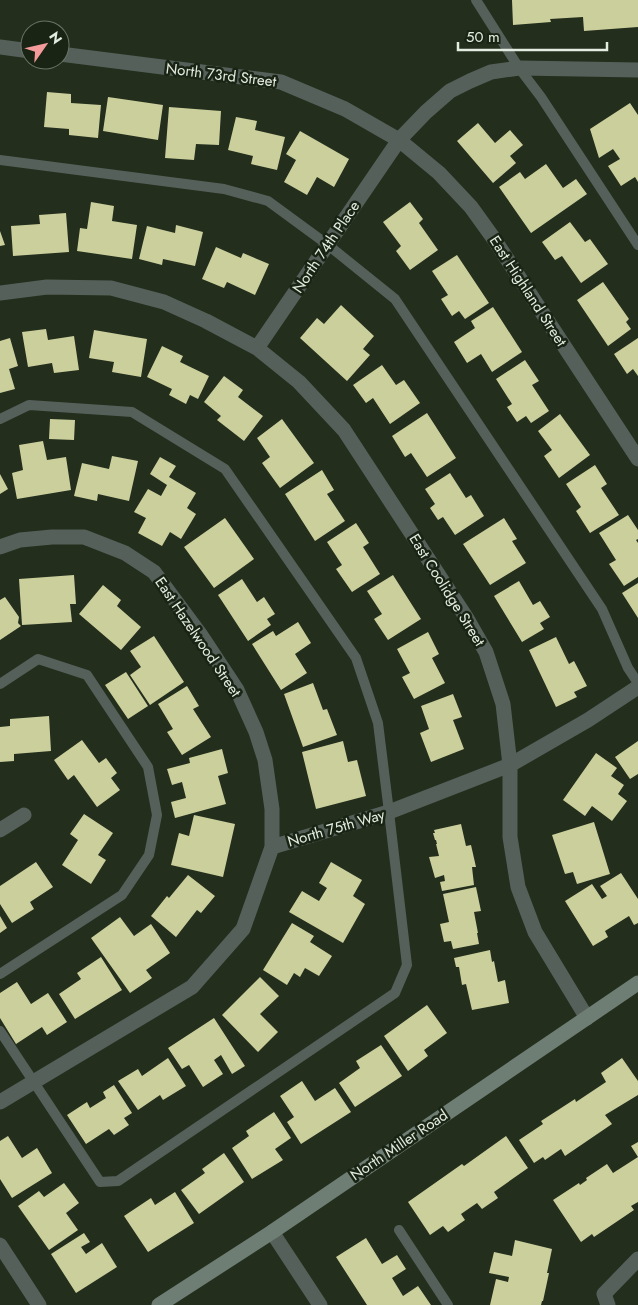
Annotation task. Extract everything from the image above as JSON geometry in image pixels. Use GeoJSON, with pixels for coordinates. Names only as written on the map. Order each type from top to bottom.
{"type":"FeatureCollection","features":[{"type":"Feature","properties":{"kind":"street"},"geometry":{"type":"LineString","coordinates":[[0,47],[20,50]]}},
{"type":"Feature","properties":{"kind":"street","name":"North 73rd Street"},"geometry":{"type":"LineString","coordinates":[[70,55],[282,82],[345,109],[400,140]]}},
{"type":"Feature","properties":{"kind":"street","name":"North 74th Place"},"geometry":{"type":"LineString","coordinates":[[258,348],[400,140],[426,112],[450,91],[491,72],[519,68],[638,70]]}},
{"type":"Feature","properties":{"kind":"street","name":"East Highland Street"},"geometry":{"type":"LineString","coordinates":[[400,140],[439,172],[471,207],[638,459]]}},
{"type":"Feature","properties":{"kind":"street"},"geometry":{"type":"LineString","coordinates":[[0,293],[47,287],[111,288],[164,302],[258,348]]}},
{"type":"Feature","properties":{"kind":"street","name":"East Coolidge Street"},"geometry":{"type":"LineString","coordinates":[[258,348],[300,382],[344,430],[466,617],[486,652],[502,704],[510,765],[510,837],[518,887],[535,932],[586,1018]]}},
{"type":"Feature","properties":{"kind":"street","name":"East Hazelwood Street"},"geometry":{"type":"LineString","coordinates":[[0,547],[20,540],[84,537],[125,553],[154,572],[200,634],[237,690],[256,732],[265,760],[272,809],[272,847]]}},
{"type":"Feature","properties":{"kind":"street","name":"North 75th Way"},"geometry":{"type":"LineString","coordinates":[[0,1102],[192,987],[243,930],[272,847],[390,812],[510,765],[588,720],[638,687]]}},
{"type":"Feature","properties":{"kind":"street"},"geometry":{"type":"LineString","coordinates":[[0,830],[24,815]]}},
{"type":"Feature","properties":{"kind":"street","name":"North Miller Road"},"geometry":{"type":"LineString","coordinates":[[159,1305],[272,1232],[638,983]]}},
{"type":"Feature","properties":{"kind":"street"},"geometry":{"type":"LineString","coordinates":[[272,1232],[320,1305]]}},
{"type":"Feature","properties":{"kind":"street"},"geometry":{"type":"LineString","coordinates":[[0,1246],[39,1305]]}},
{"type":"Feature","properties":{"kind":"street"},"geometry":{"type":"LineString","coordinates":[[606,1299],[638,1258]]}},
{"type":"Feature","properties":{"kind":"lane"},"geometry":{"type":"LineString","coordinates":[[476,0],[519,68],[541,97],[638,245]]}},
{"type":"Feature","properties":{"kind":"lane"},"geometry":{"type":"LineString","coordinates":[[0,160],[224,189],[268,201],[328,245],[395,299],[602,609],[628,668],[638,683]]}},
{"type":"Feature","properties":{"kind":"lane"},"geometry":{"type":"LineString","coordinates":[[0,419],[29,405],[132,412],[225,469],[356,658],[378,723],[407,966],[395,992],[118,1181],[100,1182],[0,1031]]}},
{"type":"Feature","properties":{"kind":"lane"},"geometry":{"type":"LineString","coordinates":[[0,684],[38,659],[87,675],[148,767],[157,815],[148,855],[122,895],[0,974]]}},
{"type":"Feature","properties":{"kind":"lane"},"geometry":{"type":"LineString","coordinates":[[399,1230],[448,1305]]}},
{"type":"Feature","properties":{"kind":"building"},"geometry":{"type":"Polygon","coordinates":[[[512,0],[638,0],[638,27],[584,31],[583,17],[550,19],[551,22],[513,25],[512,0]]]}},
{"type":"Feature","properties":{"kind":"building"},"geometry":{"type":"Polygon","coordinates":[[[47,92],[71,94],[71,103],[101,105],[98,138],[69,135],[69,129],[44,127],[47,92]]]}},
{"type":"Feature","properties":{"kind":"building"},"geometry":{"type":"Polygon","coordinates":[[[108,97],[163,105],[158,140],[103,131],[108,97]]]}},
{"type":"Feature","properties":{"kind":"building"},"geometry":{"type":"Polygon","coordinates":[[[630,103],[638,115],[638,182],[635,177],[621,186],[608,166],[620,159],[613,149],[599,158],[590,129],[630,103]]]}},
{"type":"Feature","properties":{"kind":"building"},"geometry":{"type":"Polygon","coordinates":[[[169,107],[221,111],[219,145],[196,144],[194,160],[165,158],[169,107]]]}},
{"type":"Feature","properties":{"kind":"building"},"geometry":{"type":"Polygon","coordinates":[[[236,117],[257,121],[255,130],[285,137],[277,170],[251,164],[253,156],[228,150],[236,117]]]}},
{"type":"Feature","properties":{"kind":"building"},"geometry":{"type":"Polygon","coordinates":[[[478,123],[495,143],[510,130],[523,145],[510,156],[516,163],[493,183],[457,141],[478,123]]]}},
{"type":"Feature","properties":{"kind":"building"},"geometry":{"type":"Polygon","coordinates":[[[300,131],[349,159],[334,187],[317,177],[307,195],[284,182],[296,160],[286,154],[300,131]]]}},
{"type":"Feature","properties":{"kind":"building"},"geometry":{"type":"Polygon","coordinates":[[[546,164],[563,188],[576,179],[587,194],[531,233],[499,187],[520,172],[525,179],[546,164]]]}},
{"type":"Feature","properties":{"kind":"building"},"geometry":{"type":"Polygon","coordinates":[[[91,202],[114,206],[112,221],[137,225],[132,259],[77,251],[80,228],[87,229],[91,202]]]}},
{"type":"Feature","properties":{"kind":"building"},"geometry":{"type":"Polygon","coordinates":[[[410,202],[423,219],[419,223],[438,250],[410,270],[396,251],[401,246],[383,222],[410,202]]]}},
{"type":"Feature","properties":{"kind":"building"},"geometry":{"type":"Polygon","coordinates":[[[66,213],[69,252],[13,256],[11,226],[40,224],[39,215],[66,213]]]}},
{"type":"Feature","properties":{"kind":"building"},"geometry":{"type":"Polygon","coordinates":[[[570,222],[585,242],[590,239],[608,264],[581,283],[562,256],[555,260],[542,242],[570,222]]]}},
{"type":"Feature","properties":{"kind":"building"},"geometry":{"type":"Polygon","coordinates":[[[176,225],[203,232],[195,266],[163,259],[162,265],[139,259],[147,226],[175,233],[176,225]]]}},
{"type":"Feature","properties":{"kind":"building"},"geometry":{"type":"Polygon","coordinates":[[[0,231],[5,245],[0,246],[0,231]]]}},
{"type":"Feature","properties":{"kind":"building"},"geometry":{"type":"Polygon","coordinates":[[[216,247],[241,258],[243,253],[269,264],[255,295],[227,282],[224,288],[202,279],[216,247]]]}},
{"type":"Feature","properties":{"kind":"building"},"geometry":{"type":"Polygon","coordinates":[[[457,255],[489,303],[465,319],[459,311],[452,316],[441,299],[448,295],[432,271],[457,255]]]}},
{"type":"Feature","properties":{"kind":"building"},"geometry":{"type":"Polygon","coordinates":[[[603,282],[629,319],[626,322],[631,329],[608,346],[577,300],[603,282]]]}},
{"type":"Feature","properties":{"kind":"building"},"geometry":{"type":"Polygon","coordinates":[[[341,305],[374,336],[363,349],[370,355],[347,381],[300,338],[317,318],[324,324],[341,305]]]}},
{"type":"Feature","properties":{"kind":"building"},"geometry":{"type":"Polygon","coordinates":[[[493,307],[522,352],[492,372],[481,354],[467,363],[454,342],[475,328],[471,321],[493,307]]]}},
{"type":"Feature","properties":{"kind":"building"},"geometry":{"type":"Polygon","coordinates":[[[46,329],[48,340],[74,336],[79,370],[54,373],[52,363],[28,367],[22,332],[46,329]]]}},
{"type":"Feature","properties":{"kind":"building"},"geometry":{"type":"Polygon","coordinates":[[[94,330],[147,339],[141,377],[112,372],[114,362],[89,358],[94,330]]]}},
{"type":"Feature","properties":{"kind":"building"},"geometry":{"type":"Polygon","coordinates":[[[10,338],[18,366],[9,369],[15,389],[0,393],[0,341],[10,338]]]}},
{"type":"Feature","properties":{"kind":"building"},"geometry":{"type":"Polygon","coordinates":[[[638,338],[638,376],[633,369],[627,374],[614,354],[638,338]]]}},
{"type":"Feature","properties":{"kind":"building"},"geometry":{"type":"Polygon","coordinates":[[[162,346],[183,356],[180,362],[209,376],[198,399],[190,395],[186,404],[169,395],[172,389],[147,377],[162,346]]]}},
{"type":"Feature","properties":{"kind":"building"},"geometry":{"type":"Polygon","coordinates":[[[525,360],[539,381],[532,385],[549,411],[531,423],[526,416],[517,422],[507,407],[512,404],[496,379],[525,360]]]}},
{"type":"Feature","properties":{"kind":"building"},"geometry":{"type":"Polygon","coordinates":[[[382,365],[396,385],[404,380],[420,403],[390,424],[373,398],[366,403],[353,385],[382,365]]]}},
{"type":"Feature","properties":{"kind":"building"},"geometry":{"type":"Polygon","coordinates":[[[224,376],[243,390],[238,397],[263,416],[244,441],[217,420],[221,416],[204,402],[224,376]]]}},
{"type":"Feature","properties":{"kind":"building"},"geometry":{"type":"Polygon","coordinates":[[[427,413],[456,458],[427,477],[411,453],[405,457],[392,436],[427,413]]]}},
{"type":"Feature","properties":{"kind":"building"},"geometry":{"type":"Polygon","coordinates":[[[560,414],[590,455],[559,478],[544,456],[552,450],[538,431],[560,414]]]}},
{"type":"Feature","properties":{"kind":"building"},"geometry":{"type":"Polygon","coordinates":[[[50,419],[75,420],[74,440],[49,439],[50,419]]]}},
{"type":"Feature","properties":{"kind":"building"},"geometry":{"type":"Polygon","coordinates":[[[282,419],[314,463],[280,488],[262,463],[270,457],[257,438],[282,419]]]}},
{"type":"Feature","properties":{"kind":"building"},"geometry":{"type":"Polygon","coordinates":[[[43,441],[47,460],[66,457],[71,490],[17,499],[12,473],[23,470],[19,445],[43,441]]]}},
{"type":"Feature","properties":{"kind":"building"},"geometry":{"type":"Polygon","coordinates":[[[112,456],[138,461],[129,501],[98,494],[97,501],[74,496],[82,463],[109,469],[112,456]]]}},
{"type":"Feature","properties":{"kind":"building"},"geometry":{"type":"Polygon","coordinates":[[[160,457],[176,466],[169,477],[196,493],[187,508],[196,514],[181,539],[170,532],[162,546],[138,533],[146,518],[134,512],[148,489],[161,496],[167,485],[150,474],[160,457]]]}},
{"type":"Feature","properties":{"kind":"building"},"geometry":{"type":"Polygon","coordinates":[[[595,465],[607,484],[601,488],[619,515],[590,533],[576,511],[581,507],[566,484],[595,465]]]}},
{"type":"Feature","properties":{"kind":"building"},"geometry":{"type":"Polygon","coordinates":[[[322,470],[334,490],[327,494],[345,521],[315,541],[285,494],[322,470]]]}},
{"type":"Feature","properties":{"kind":"building"},"geometry":{"type":"Polygon","coordinates":[[[450,473],[466,498],[471,495],[484,516],[455,535],[443,517],[438,520],[430,508],[435,504],[425,489],[450,473]]]}},
{"type":"Feature","properties":{"kind":"building"},"geometry":{"type":"Polygon","coordinates":[[[0,474],[8,489],[0,494],[0,474]]]}},
{"type":"Feature","properties":{"kind":"building"},"geometry":{"type":"Polygon","coordinates":[[[628,515],[638,530],[638,539],[636,540],[638,543],[638,577],[624,586],[609,564],[616,560],[599,533],[628,515]]]}},
{"type":"Feature","properties":{"kind":"building"},"geometry":{"type":"Polygon","coordinates":[[[225,518],[254,559],[214,588],[184,547],[225,518]]]}},
{"type":"Feature","properties":{"kind":"building"},"geometry":{"type":"Polygon","coordinates":[[[504,518],[517,539],[512,541],[526,563],[490,585],[463,544],[504,518]]]}},
{"type":"Feature","properties":{"kind":"building"},"geometry":{"type":"Polygon","coordinates":[[[356,523],[369,543],[363,547],[380,574],[352,592],[336,569],[342,565],[327,542],[356,523]]]}},
{"type":"Feature","properties":{"kind":"building"},"geometry":{"type":"Polygon","coordinates":[[[74,575],[76,604],[70,604],[72,622],[22,625],[19,579],[74,575]]]}},
{"type":"Feature","properties":{"kind":"building"},"geometry":{"type":"Polygon","coordinates":[[[393,575],[421,619],[388,640],[374,619],[382,614],[367,591],[393,575]]]}},
{"type":"Feature","properties":{"kind":"building"},"geometry":{"type":"Polygon","coordinates":[[[242,579],[257,602],[264,597],[275,614],[267,619],[271,625],[248,641],[218,595],[242,579]]]}},
{"type":"Feature","properties":{"kind":"building"},"geometry":{"type":"Polygon","coordinates":[[[519,581],[533,605],[540,601],[550,617],[540,623],[544,629],[522,642],[494,596],[519,581]]]}},
{"type":"Feature","properties":{"kind":"building"},"geometry":{"type":"Polygon","coordinates":[[[638,583],[638,618],[622,593],[638,583]]]}},
{"type":"Feature","properties":{"kind":"building"},"geometry":{"type":"Polygon","coordinates":[[[103,585],[121,600],[117,606],[141,627],[121,650],[79,614],[103,585]]]}},
{"type":"Feature","properties":{"kind":"building"},"geometry":{"type":"Polygon","coordinates":[[[5,597],[19,617],[18,623],[21,626],[0,640],[0,600],[5,597]]]}},
{"type":"Feature","properties":{"kind":"building"},"geometry":{"type":"Polygon","coordinates":[[[298,622],[311,643],[295,654],[307,673],[281,690],[252,644],[273,631],[276,636],[298,622]]]}},
{"type":"Feature","properties":{"kind":"building"},"geometry":{"type":"Polygon","coordinates":[[[428,632],[439,654],[432,658],[445,683],[414,699],[402,677],[410,673],[397,649],[428,632]]]}},
{"type":"Feature","properties":{"kind":"building"},"geometry":{"type":"Polygon","coordinates":[[[154,636],[184,682],[150,705],[130,675],[141,667],[130,651],[154,636]]]}},
{"type":"Feature","properties":{"kind":"building"},"geometry":{"type":"Polygon","coordinates":[[[556,637],[569,664],[574,661],[587,686],[574,692],[577,697],[556,707],[529,650],[556,637]]]}},
{"type":"Feature","properties":{"kind":"building"},"geometry":{"type":"Polygon","coordinates":[[[126,672],[148,706],[128,719],[105,685],[126,672]]]}},
{"type":"Feature","properties":{"kind":"building"},"geometry":{"type":"Polygon","coordinates":[[[313,683],[323,710],[327,709],[337,735],[303,747],[284,694],[313,683]]]}},
{"type":"Feature","properties":{"kind":"building"},"geometry":{"type":"Polygon","coordinates":[[[187,686],[199,706],[193,709],[211,737],[182,755],[167,732],[173,729],[158,704],[187,686]]]}},
{"type":"Feature","properties":{"kind":"building"},"geometry":{"type":"Polygon","coordinates":[[[453,694],[462,717],[453,720],[464,749],[431,762],[420,733],[429,729],[421,706],[453,694]]]}},
{"type":"Feature","properties":{"kind":"building"},"geometry":{"type":"Polygon","coordinates":[[[49,716],[51,751],[14,754],[14,761],[0,762],[0,727],[10,726],[10,719],[49,716]]]}},
{"type":"Feature","properties":{"kind":"building"},"geometry":{"type":"Polygon","coordinates":[[[82,740],[99,763],[106,758],[117,773],[111,778],[120,790],[97,807],[74,775],[68,780],[54,760],[82,740]]]}},
{"type":"Feature","properties":{"kind":"building"},"geometry":{"type":"Polygon","coordinates":[[[343,741],[348,762],[357,760],[366,796],[316,809],[302,752],[343,741]]]}},
{"type":"Feature","properties":{"kind":"building"},"geometry":{"type":"Polygon","coordinates":[[[638,741],[638,774],[630,779],[615,757],[638,741]]]}},
{"type":"Feature","properties":{"kind":"building"},"geometry":{"type":"Polygon","coordinates":[[[222,749],[228,773],[218,776],[226,804],[175,818],[171,802],[186,798],[182,782],[172,785],[167,769],[190,763],[189,758],[222,749]]]}},
{"type":"Feature","properties":{"kind":"building"},"geometry":{"type":"Polygon","coordinates":[[[596,753],[617,768],[611,776],[624,785],[618,794],[627,801],[612,821],[592,806],[585,816],[563,800],[596,753]]]}},
{"type":"Feature","properties":{"kind":"building"},"geometry":{"type":"Polygon","coordinates":[[[84,814],[113,833],[98,855],[106,860],[91,884],[62,865],[78,840],[70,834],[84,814]]]}},
{"type":"Feature","properties":{"kind":"building"},"geometry":{"type":"Polygon","coordinates":[[[194,815],[235,824],[223,877],[171,865],[179,833],[189,836],[194,815]]]}},
{"type":"Feature","properties":{"kind":"building"},"geometry":{"type":"Polygon","coordinates":[[[594,822],[610,874],[577,884],[573,872],[565,874],[552,835],[594,822]]]}},
{"type":"Feature","properties":{"kind":"building"},"geometry":{"type":"Polygon","coordinates":[[[461,824],[466,846],[471,845],[476,867],[472,867],[474,885],[442,891],[440,882],[445,881],[444,875],[435,878],[429,857],[439,856],[433,833],[435,833],[434,830],[461,824]]]}},
{"type":"Feature","properties":{"kind":"building"},"geometry":{"type":"Polygon","coordinates":[[[36,862],[53,887],[30,902],[34,909],[12,923],[0,904],[0,886],[36,862]]]}},
{"type":"Feature","properties":{"kind":"building"},"geometry":{"type":"Polygon","coordinates":[[[331,862],[362,880],[353,896],[365,904],[343,943],[289,912],[302,891],[319,901],[327,888],[319,883],[331,862]]]}},
{"type":"Feature","properties":{"kind":"building"},"geometry":{"type":"Polygon","coordinates":[[[621,873],[638,899],[638,923],[634,925],[629,916],[605,931],[608,937],[593,946],[565,901],[592,884],[602,899],[607,896],[600,886],[621,873]]]}},
{"type":"Feature","properties":{"kind":"building"},"geometry":{"type":"Polygon","coordinates":[[[188,875],[215,896],[201,913],[197,910],[176,937],[151,916],[167,896],[169,898],[188,875]]]}},
{"type":"Feature","properties":{"kind":"building"},"geometry":{"type":"Polygon","coordinates":[[[476,887],[481,911],[474,912],[479,944],[453,949],[451,941],[444,942],[440,924],[449,922],[443,894],[476,887]]]}},
{"type":"Feature","properties":{"kind":"building"},"geometry":{"type":"Polygon","coordinates":[[[0,916],[7,928],[0,933],[0,916]]]}},
{"type":"Feature","properties":{"kind":"building"},"geometry":{"type":"Polygon","coordinates":[[[120,917],[134,936],[151,924],[170,953],[146,970],[152,978],[130,993],[91,938],[120,917]]]}},
{"type":"Feature","properties":{"kind":"building"},"geometry":{"type":"Polygon","coordinates":[[[292,923],[314,936],[310,942],[332,956],[319,976],[305,968],[300,977],[294,973],[287,985],[263,970],[292,923]]]}},
{"type":"Feature","properties":{"kind":"building"},"geometry":{"type":"Polygon","coordinates":[[[490,950],[498,982],[505,980],[509,1003],[472,1010],[466,984],[462,985],[459,967],[456,967],[454,958],[490,950]]]}},
{"type":"Feature","properties":{"kind":"building"},"geometry":{"type":"Polygon","coordinates":[[[101,957],[122,990],[75,1019],[59,994],[81,979],[77,973],[101,957]]]}},
{"type":"Feature","properties":{"kind":"building"},"geometry":{"type":"Polygon","coordinates":[[[260,977],[279,996],[260,1014],[278,1032],[258,1052],[222,1015],[260,977]]]}},
{"type":"Feature","properties":{"kind":"building"},"geometry":{"type":"Polygon","coordinates":[[[17,982],[31,1004],[48,993],[67,1022],[47,1035],[42,1027],[16,1044],[0,1018],[0,993],[17,982]]]}},
{"type":"Feature","properties":{"kind":"building"},"geometry":{"type":"Polygon","coordinates":[[[427,1005],[447,1033],[424,1050],[428,1056],[408,1071],[384,1036],[427,1005]]]}},
{"type":"Feature","properties":{"kind":"building"},"geometry":{"type":"Polygon","coordinates":[[[214,1018],[245,1066],[232,1074],[221,1055],[214,1060],[223,1074],[203,1087],[189,1065],[182,1069],[168,1048],[214,1018]]]}},
{"type":"Feature","properties":{"kind":"building"},"geometry":{"type":"Polygon","coordinates":[[[381,1045],[402,1076],[355,1107],[339,1083],[360,1068],[356,1061],[381,1045]]]}},
{"type":"Feature","properties":{"kind":"building"},"geometry":{"type":"Polygon","coordinates":[[[168,1058],[186,1086],[163,1100],[160,1095],[138,1110],[118,1081],[138,1069],[142,1076],[168,1058]]]}},
{"type":"Feature","properties":{"kind":"building"},"geometry":{"type":"Polygon","coordinates":[[[622,1058],[638,1081],[638,1095],[605,1115],[612,1124],[565,1156],[561,1149],[545,1160],[543,1157],[534,1163],[519,1140],[543,1124],[541,1121],[575,1099],[576,1102],[606,1082],[601,1073],[622,1058]]]}},
{"type":"Feature","properties":{"kind":"building"},"geometry":{"type":"Polygon","coordinates":[[[302,1081],[315,1101],[335,1088],[351,1112],[301,1144],[287,1122],[294,1117],[280,1096],[302,1081]]]}},
{"type":"Feature","properties":{"kind":"building"},"geometry":{"type":"Polygon","coordinates":[[[114,1085],[132,1113],[124,1118],[129,1125],[114,1135],[109,1129],[86,1144],[67,1115],[87,1102],[90,1108],[106,1098],[103,1092],[114,1085]]]}},
{"type":"Feature","properties":{"kind":"building"},"geometry":{"type":"Polygon","coordinates":[[[274,1112],[291,1138],[275,1149],[283,1160],[252,1179],[232,1148],[249,1136],[246,1131],[274,1112]]]}},
{"type":"Feature","properties":{"kind":"building"},"geometry":{"type":"Polygon","coordinates":[[[8,1136],[22,1158],[37,1148],[52,1173],[12,1198],[0,1179],[0,1141],[8,1136]]]}},
{"type":"Feature","properties":{"kind":"building"},"geometry":{"type":"Polygon","coordinates":[[[506,1136],[528,1168],[494,1192],[498,1198],[482,1209],[477,1203],[461,1214],[465,1220],[448,1232],[443,1226],[430,1235],[408,1202],[506,1136]]]}},
{"type":"Feature","properties":{"kind":"building"},"geometry":{"type":"Polygon","coordinates":[[[638,1142],[638,1157],[631,1146],[638,1142]]]}},
{"type":"Feature","properties":{"kind":"building"},"geometry":{"type":"Polygon","coordinates":[[[224,1153],[244,1182],[199,1214],[181,1190],[205,1173],[202,1169],[224,1153]]]}},
{"type":"Feature","properties":{"kind":"building"},"geometry":{"type":"Polygon","coordinates":[[[638,1157],[638,1202],[631,1206],[634,1210],[594,1237],[592,1234],[581,1242],[553,1200],[579,1183],[580,1185],[587,1180],[586,1178],[607,1164],[613,1173],[638,1157]]]}},
{"type":"Feature","properties":{"kind":"building"},"geometry":{"type":"Polygon","coordinates":[[[64,1183],[79,1203],[66,1213],[78,1230],[49,1250],[18,1206],[39,1191],[44,1197],[64,1183]]]}},
{"type":"Feature","properties":{"kind":"building"},"geometry":{"type":"Polygon","coordinates":[[[175,1192],[194,1223],[148,1252],[124,1216],[151,1198],[155,1205],[175,1192]]]}},
{"type":"Feature","properties":{"kind":"building"},"geometry":{"type":"Polygon","coordinates":[[[84,1233],[90,1242],[81,1247],[86,1254],[102,1243],[117,1267],[76,1293],[51,1254],[84,1233]]]}},
{"type":"Feature","properties":{"kind":"building"},"geometry":{"type":"Polygon","coordinates":[[[366,1238],[382,1264],[397,1255],[406,1269],[392,1278],[403,1296],[418,1286],[431,1305],[367,1305],[336,1257],[366,1238]]]}},
{"type":"Feature","properties":{"kind":"building"},"geometry":{"type":"Polygon","coordinates":[[[515,1240],[552,1249],[547,1273],[549,1273],[541,1305],[490,1305],[496,1279],[508,1282],[509,1277],[489,1273],[494,1252],[512,1256],[515,1240]]]}}]}
